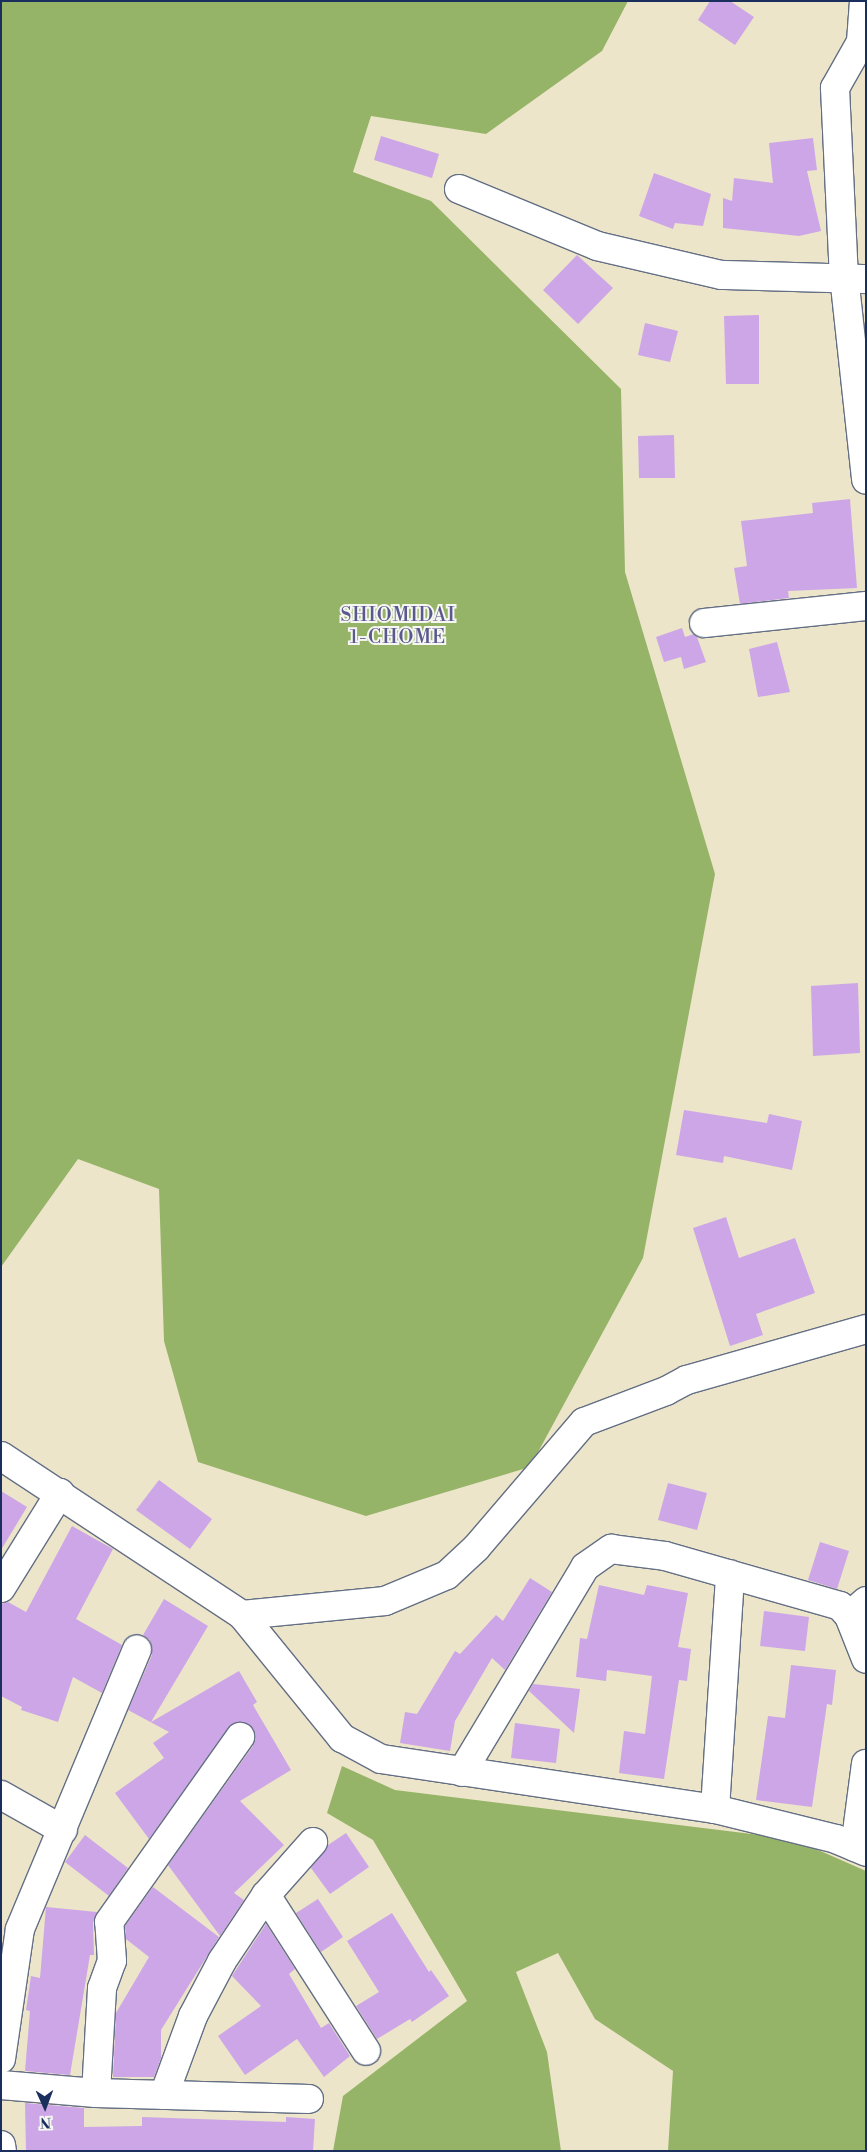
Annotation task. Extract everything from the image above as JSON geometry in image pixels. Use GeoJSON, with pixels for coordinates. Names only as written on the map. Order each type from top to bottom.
{"type":"FeatureCollection","features":[{"type":"Feature","properties":{"kind":"street"},"geometry":{"type":"LineString","coordinates":[[864,1],[863,40],[835,88],[855,277],[866,480]]}},
{"type":"Feature","properties":{"kind":"street"},"geometry":{"type":"LineString","coordinates":[[459,188],[597,246],[713,273],[855,277]]}},
{"type":"Feature","properties":{"kind":"street"},"geometry":{"type":"LineString","coordinates":[[704,623],[866,606]]}},
{"type":"Feature","properties":{"kind":"street"},"geometry":{"type":"LineString","coordinates":[[242,1615],[385,1601],[447,1575],[476,1548],[584,1422],[666,1391],[687,1380],[866,1329]]}},
{"type":"Feature","properties":{"kind":"street"},"geometry":{"type":"LineString","coordinates":[[1,1456],[60,1493],[242,1615],[342,1738],[380,1759],[716,1809],[836,1839],[860,1849],[866,1764]]}},
{"type":"Feature","properties":{"kind":"street"},"geometry":{"type":"LineString","coordinates":[[1,1588],[60,1493]]}},
{"type":"Feature","properties":{"kind":"street"},"geometry":{"type":"LineString","coordinates":[[462,1772],[585,1567],[611,1549],[665,1556],[840,1606],[857,1608],[866,1659]]}},
{"type":"Feature","properties":{"kind":"street"},"geometry":{"type":"LineString","coordinates":[[716,1809],[730,1574]]}},
{"type":"Feature","properties":{"kind":"street"},"geometry":{"type":"LineString","coordinates":[[1,2059],[10,1928],[63,1830],[137,1649]]}},
{"type":"Feature","properties":{"kind":"street"},"geometry":{"type":"LineString","coordinates":[[96,2093],[102,1988],[112,1961],[109,1922],[240,1738]]}},
{"type":"Feature","properties":{"kind":"street"},"geometry":{"type":"LineString","coordinates":[[1,1795],[63,1830]]}},
{"type":"Feature","properties":{"kind":"street"},"geometry":{"type":"LineString","coordinates":[[164,2095],[202,2000],[222,1961],[266,1895],[314,1842]]}},
{"type":"Feature","properties":{"kind":"street"},"geometry":{"type":"LineString","coordinates":[[266,1895],[366,2051]]}},
{"type":"Feature","properties":{"kind":"street"},"geometry":{"type":"LineString","coordinates":[[1,2085],[96,2093],[309,2098]]}},
{"type":"Feature","properties":{"kind":"street"},"geometry":{"type":"LineString","coordinates":[[1,2145],[2,2151]]}},
{"type":"Feature","properties":{"kind":"green space"},"geometry":{"type":"Polygon","coordinates":[[[1,1],[628,1],[602,51],[486,134],[371,116],[353,172],[431,201],[621,389],[625,572],[715,874],[643,1258],[530,1467],[366,1516],[198,1462],[164,1341],[159,1189],[78,1159],[1,1267],[1,1]]]}},
{"type":"Feature","properties":{"kind":"green space"},"geometry":{"type":"Polygon","coordinates":[[[342,1766],[395,1790],[793,1839],[866,1871],[866,2151],[668,2151],[673,2071],[595,2019],[558,1953],[516,1972],[547,2052],[561,2151],[333,2151],[343,2096],[467,2001],[373,1840],[327,1813],[342,1766]]]}},
{"type":"Feature","properties":{"kind":"building"},"geometry":{"type":"Polygon","coordinates":[[[710,1],[730,1],[754,17],[735,45],[698,20],[710,1]]]}},
{"type":"Feature","properties":{"kind":"building"},"geometry":{"type":"Polygon","coordinates":[[[381,136],[439,154],[432,178],[374,160],[381,136]]]}},
{"type":"Feature","properties":{"kind":"building"},"geometry":{"type":"Polygon","coordinates":[[[813,138],[817,170],[807,171],[821,231],[799,236],[723,228],[723,198],[732,201],[734,178],[773,183],[769,143],[813,138]]]}},
{"type":"Feature","properties":{"kind":"building"},"geometry":{"type":"Polygon","coordinates":[[[654,173],[711,194],[703,226],[675,223],[673,229],[639,216],[654,173]]]}},
{"type":"Feature","properties":{"kind":"building"},"geometry":{"type":"Polygon","coordinates":[[[577,255],[613,288],[578,324],[543,290],[577,255]]]}},
{"type":"Feature","properties":{"kind":"building"},"geometry":{"type":"Polygon","coordinates":[[[759,315],[759,384],[726,384],[724,316],[759,315]]]}},
{"type":"Feature","properties":{"kind":"building"},"geometry":{"type":"Polygon","coordinates":[[[645,323],[678,331],[670,362],[638,355],[645,323]]]}},
{"type":"Feature","properties":{"kind":"building"},"geometry":{"type":"Polygon","coordinates":[[[674,435],[675,478],[639,478],[638,436],[674,435]]]}},
{"type":"Feature","properties":{"kind":"building"},"geometry":{"type":"Polygon","coordinates":[[[850,499],[857,588],[788,591],[789,598],[740,604],[734,568],[747,566],[741,521],[813,513],[812,503],[850,499]]]}},
{"type":"Feature","properties":{"kind":"building"},"geometry":{"type":"Polygon","coordinates":[[[682,628],[685,637],[694,634],[697,637],[706,662],[684,669],[681,657],[664,662],[656,637],[682,628]]]}},
{"type":"Feature","properties":{"kind":"building"},"geometry":{"type":"Polygon","coordinates":[[[777,642],[790,692],[758,697],[749,649],[777,642]]]}},
{"type":"Feature","properties":{"kind":"building"},"geometry":{"type":"Polygon","coordinates":[[[858,983],[860,1053],[813,1056],[811,986],[858,983]]]}},
{"type":"Feature","properties":{"kind":"building"},"geometry":{"type":"Polygon","coordinates":[[[684,1110],[767,1123],[769,1114],[802,1121],[792,1170],[724,1156],[723,1163],[676,1155],[684,1110]]]}},
{"type":"Feature","properties":{"kind":"building"},"geometry":{"type":"Polygon","coordinates":[[[726,1217],[739,1258],[795,1238],[815,1293],[756,1314],[763,1335],[730,1346],[693,1228],[726,1217]]]}},
{"type":"Feature","properties":{"kind":"building"},"geometry":{"type":"Polygon","coordinates":[[[159,1480],[212,1519],[190,1549],[136,1510],[159,1480]]]}},
{"type":"Feature","properties":{"kind":"building"},"geometry":{"type":"Polygon","coordinates":[[[668,1483],[707,1493],[697,1530],[658,1520],[668,1483]]]}},
{"type":"Feature","properties":{"kind":"building"},"geometry":{"type":"Polygon","coordinates":[[[1,1491],[27,1507],[1,1550],[1,1491]]]}},
{"type":"Feature","properties":{"kind":"building"},"geometry":{"type":"Polygon","coordinates":[[[72,1526],[113,1549],[76,1619],[122,1645],[102,1693],[73,1677],[58,1722],[21,1710],[22,1707],[1,1696],[1,1604],[8,1602],[26,1612],[72,1526]]]}},
{"type":"Feature","properties":{"kind":"building"},"geometry":{"type":"Polygon","coordinates":[[[820,1542],[849,1551],[837,1589],[808,1580],[820,1542]]]}},
{"type":"Feature","properties":{"kind":"building"},"geometry":{"type":"Polygon","coordinates":[[[530,1578],[552,1592],[505,1670],[492,1658],[455,1721],[450,1751],[400,1743],[405,1712],[417,1714],[455,1651],[460,1654],[496,1615],[503,1621],[530,1578]]]}},
{"type":"Feature","properties":{"kind":"building"},"geometry":{"type":"Polygon","coordinates":[[[599,1585],[644,1595],[647,1585],[688,1593],[678,1647],[691,1649],[687,1681],[679,1680],[664,1779],[619,1773],[624,1731],[645,1734],[652,1676],[607,1670],[606,1681],[576,1677],[580,1638],[587,1639],[599,1585]]]}},
{"type":"Feature","properties":{"kind":"building"},"geometry":{"type":"Polygon","coordinates":[[[164,1599],[208,1626],[151,1722],[239,1671],[257,1702],[253,1705],[291,1770],[240,1801],[284,1845],[234,1893],[244,1900],[220,1936],[168,1865],[253,1746],[254,1730],[242,1722],[228,1728],[149,1839],[115,1793],[164,1758],[153,1743],[169,1732],[128,1710],[152,1655],[150,1640],[143,1635],[164,1599]]]}},
{"type":"Feature","properties":{"kind":"building"},"geometry":{"type":"Polygon","coordinates":[[[764,1611],[809,1617],[805,1651],[760,1646],[764,1611]]]}},
{"type":"Feature","properties":{"kind":"building"},"geometry":{"type":"Polygon","coordinates":[[[791,1665],[836,1670],[832,1705],[827,1704],[812,1807],[756,1800],[768,1716],[785,1718],[791,1665]]]}},
{"type":"Feature","properties":{"kind":"building"},"geometry":{"type":"Polygon","coordinates":[[[533,1684],[580,1689],[574,1733],[529,1691],[533,1684]]]}},
{"type":"Feature","properties":{"kind":"building"},"geometry":{"type":"Polygon","coordinates":[[[515,1723],[560,1729],[556,1763],[511,1758],[515,1723]]]}},
{"type":"Feature","properties":{"kind":"building"},"geometry":{"type":"Polygon","coordinates":[[[346,1833],[369,1867],[330,1894],[311,1868],[328,1845],[346,1833]]]}},
{"type":"Feature","properties":{"kind":"building"},"geometry":{"type":"Polygon","coordinates":[[[85,1835],[128,1868],[109,1896],[65,1862],[85,1835]]]}},
{"type":"Feature","properties":{"kind":"building"},"geometry":{"type":"Polygon","coordinates":[[[153,1887],[219,1937],[161,2030],[161,2058],[154,2077],[113,2077],[116,2013],[149,1957],[126,1939],[125,1926],[153,1887]]]}},
{"type":"Feature","properties":{"kind":"building"},"geometry":{"type":"Polygon","coordinates":[[[318,1899],[343,1937],[321,1952],[296,1913],[318,1899]]]}},
{"type":"Feature","properties":{"kind":"building"},"geometry":{"type":"Polygon","coordinates":[[[46,1907],[97,1912],[93,1923],[94,1955],[90,1955],[70,2075],[25,2071],[30,2011],[26,2010],[31,1976],[40,1978],[46,1907]]]}},
{"type":"Feature","properties":{"kind":"building"},"geometry":{"type":"Polygon","coordinates":[[[392,1913],[429,1972],[431,1970],[449,1996],[412,2022],[410,2019],[377,2039],[356,2006],[379,1992],[347,1941],[392,1913]]]}},
{"type":"Feature","properties":{"kind":"building"},"geometry":{"type":"Polygon","coordinates":[[[266,1924],[295,1969],[289,1974],[321,2028],[329,2023],[350,2056],[324,2077],[297,2039],[245,2075],[218,2036],[261,2006],[232,1976],[266,1924]]]}},
{"type":"Feature","properties":{"kind":"building"},"geometry":{"type":"Polygon","coordinates":[[[25,2103],[84,2108],[84,2127],[142,2126],[142,2117],[286,2122],[286,2117],[315,2119],[313,2151],[26,2151],[25,2103]]]}},
{"type":"Feature","properties":{"kind":"district","name":"SHIOMIDAI 1-CHOME"},"geometry":{"type":"Point","coordinates":[398,627]}}]}
